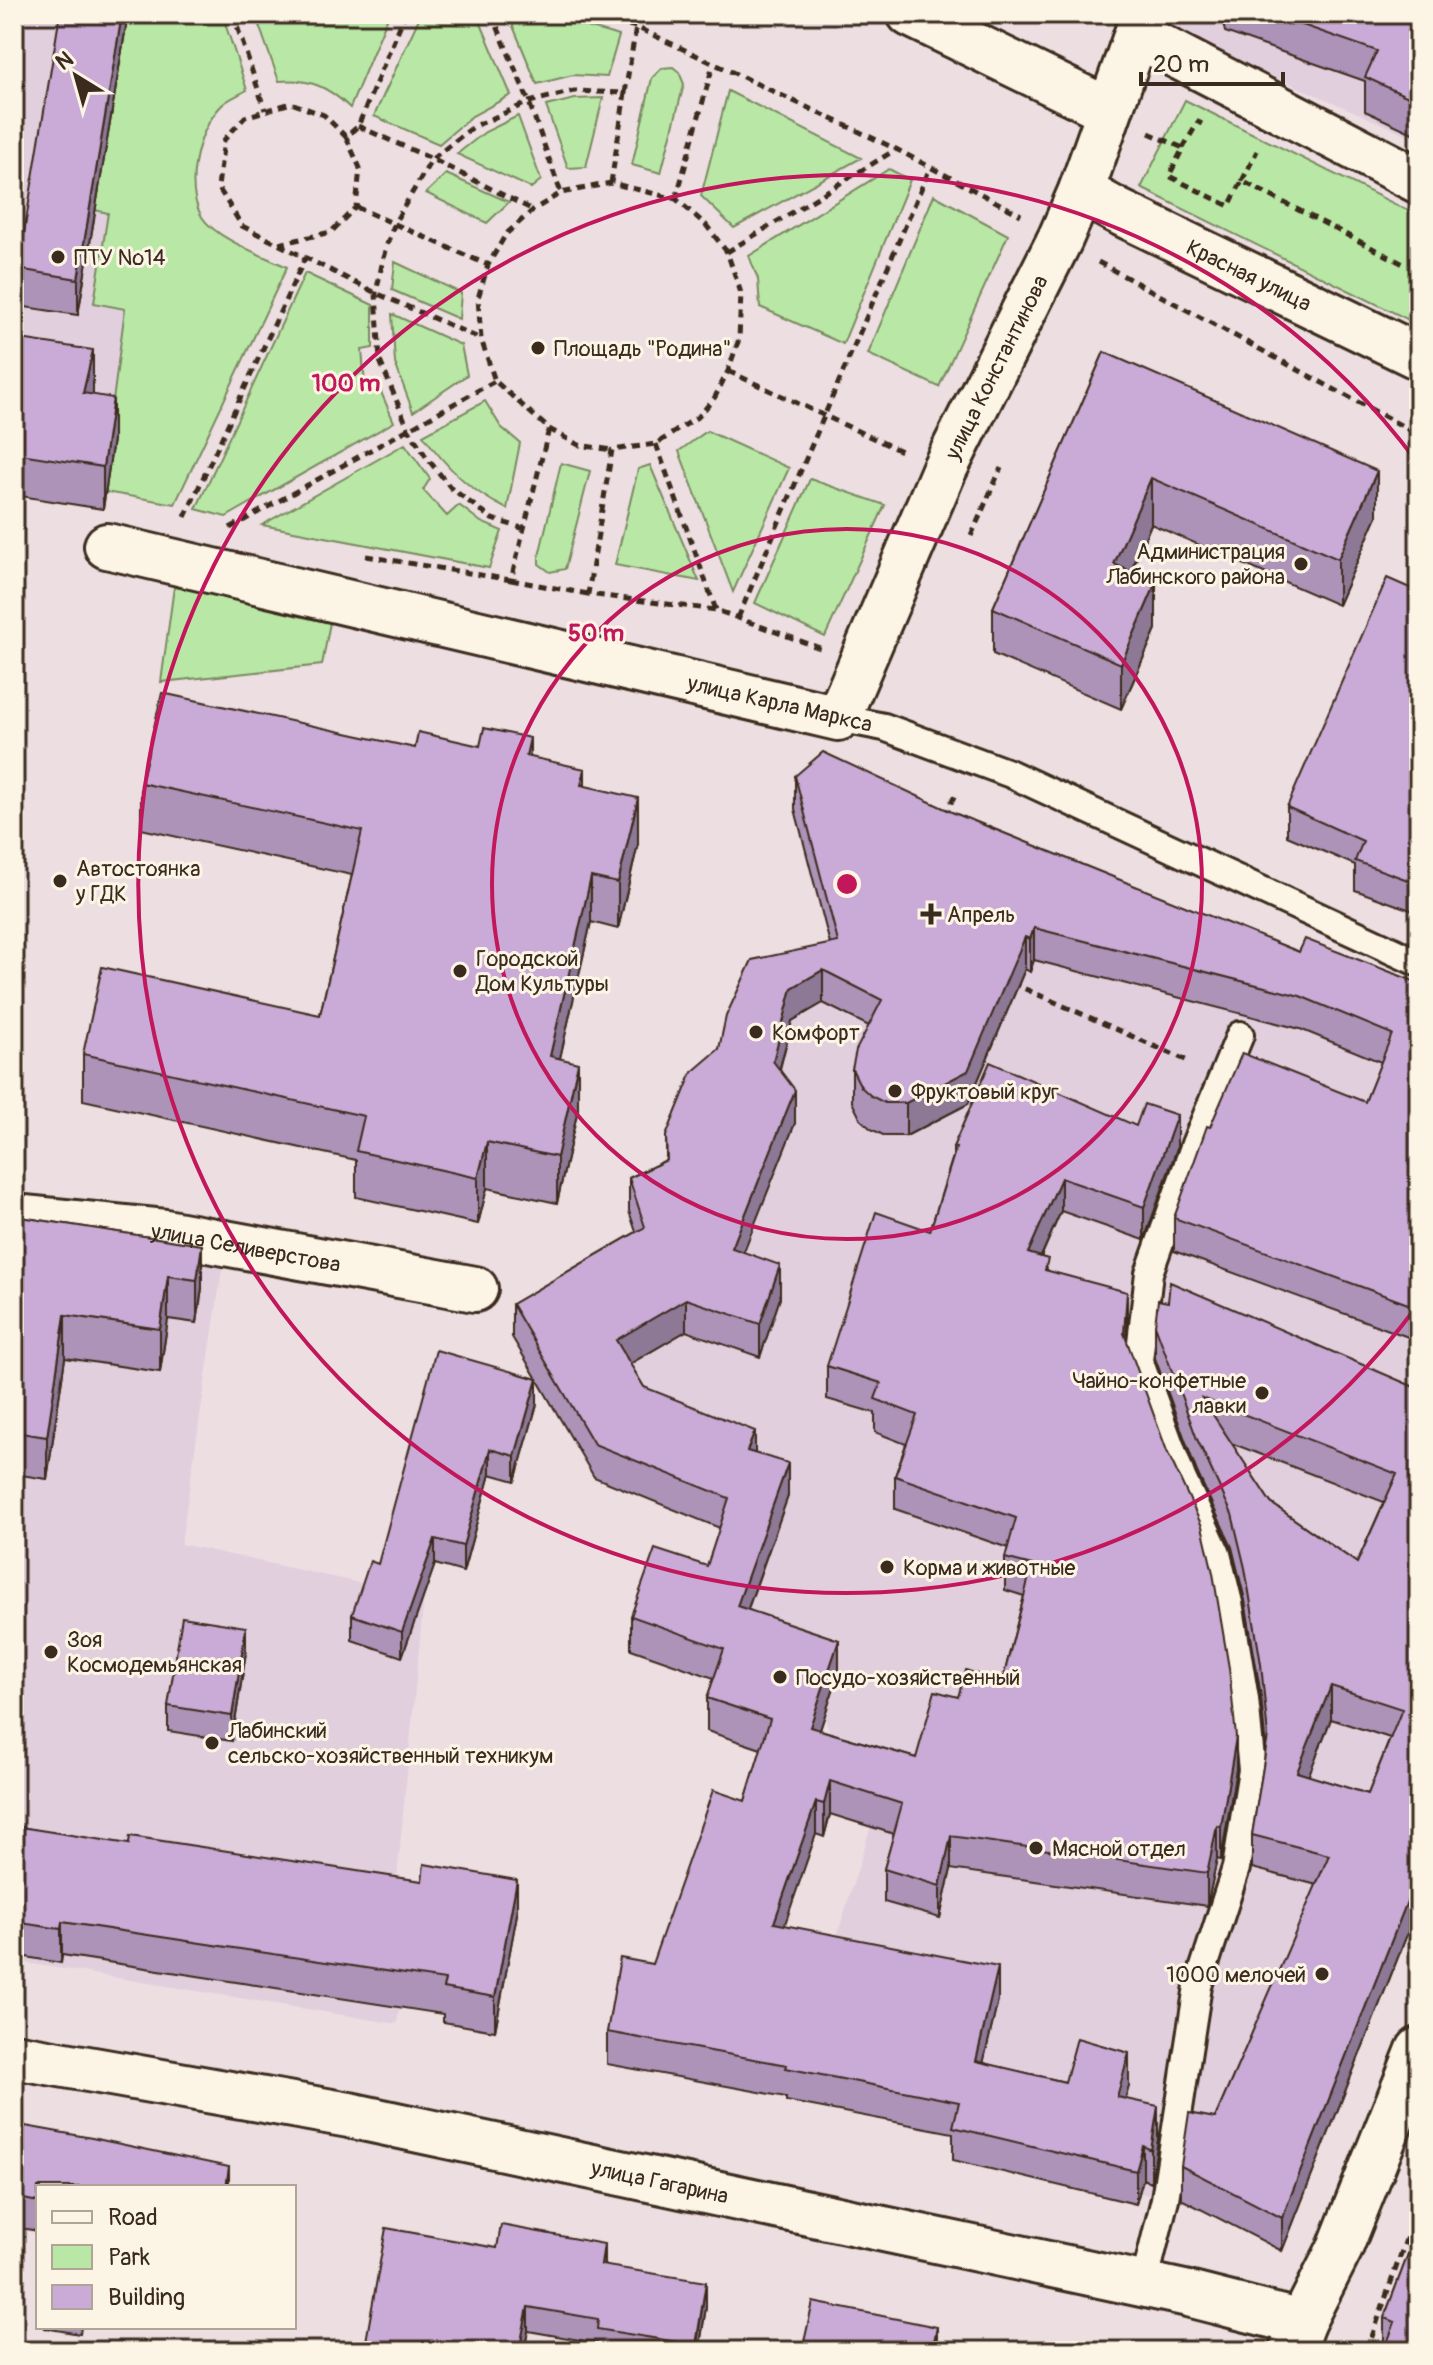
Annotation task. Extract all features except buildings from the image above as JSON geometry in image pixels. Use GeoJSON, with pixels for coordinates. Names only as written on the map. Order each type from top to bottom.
{"type":"FeatureCollection","features":[{"type":"Feature","properties":{"kind":"street"},"geometry":{"type":"LineString","coordinates":[[910,14],[1108,110]]}},
{"type":"Feature","properties":{"kind":"street"},"geometry":{"type":"LineString","coordinates":[[1141,24],[1419,181]]}},
{"type":"Feature","properties":{"kind":"street","name":"улица Константинова"},"geometry":{"type":"LineString","coordinates":[[838,718],[944,470],[1081,191],[1141,24]]}},
{"type":"Feature","properties":{"kind":"street","name":"Красная улица"},"geometry":{"type":"LineString","coordinates":[[1081,191],[1419,357]]}},
{"type":"Feature","properties":{"kind":"street","name":"улица Карла Маркса"},"geometry":{"type":"LineString","coordinates":[[107,546],[838,718]]}},
{"type":"Feature","properties":{"kind":"street","name":"улица Селиверстова"},"geometry":{"type":"LineString","coordinates":[[14,1217],[165,1232],[475,1289]]}},
{"type":"Feature","properties":{"kind":"street"},"geometry":{"type":"LineString","coordinates":[[1297,2337],[1340,2248],[1419,2050]]}},
{"type":"Feature","properties":{"kind":"street","name":"улица Гагарина"},"geometry":{"type":"LineString","coordinates":[[14,2056],[349,2115],[1144,2284],[1297,2337]]}},
{"type":"Feature","properties":{"kind":"lane","name":"улица Карла Маркса"},"geometry":{"type":"LineString","coordinates":[[838,718],[884,727],[1011,774],[1419,963]]}},
{"type":"Feature","properties":{"kind":"lane"},"geometry":{"type":"LineString","coordinates":[[1144,2284],[1165,2199],[1198,1986],[1236,1868],[1252,1770],[1245,1699],[1217,1554],[1182,1478],[1139,1360],[1149,1273],[1195,1144],[1240,1035]]}},
{"type":"Feature","properties":{"kind":"path"},"geometry":{"type":"LineString","coordinates":[[233,14],[265,110]]}},
{"type":"Feature","properties":{"kind":"path"},"geometry":{"type":"LineString","coordinates":[[346,137],[358,126],[405,14]]}},
{"type":"Feature","properties":{"kind":"path"},"geometry":{"type":"LineString","coordinates":[[492,14],[529,102],[561,193]]}},
{"type":"Feature","properties":{"kind":"path"},"geometry":{"type":"LineString","coordinates":[[587,14],[636,27],[896,149],[1419,435]]}},
{"type":"Feature","properties":{"kind":"path"},"geometry":{"type":"LineString","coordinates":[[611,183],[636,27]]}},
{"type":"Feature","properties":{"kind":"path"},"geometry":{"type":"LineString","coordinates":[[676,199],[713,65]]}},
{"type":"Feature","properties":{"kind":"path"},"geometry":{"type":"LineString","coordinates":[[525,529],[492,519],[451,488],[408,428],[380,361],[376,293],[385,250],[395,222],[432,159],[473,127],[529,102],[574,91],[625,93]]}},
{"type":"Feature","properties":{"kind":"path"},"geometry":{"type":"LineString","coordinates":[[278,244],[331,232],[356,207],[360,168],[346,137],[324,115],[291,103],[245,117],[224,140],[218,187],[242,226],[305,258],[376,293],[481,339]]}},
{"type":"Feature","properties":{"kind":"path"},"geometry":{"type":"LineString","coordinates":[[1108,110],[1150,134],[1183,148]]}},
{"type":"Feature","properties":{"kind":"path"},"geometry":{"type":"LineString","coordinates":[[1210,128],[1198,122],[1169,176],[1229,206],[1258,152],[1246,146]]}},
{"type":"Feature","properties":{"kind":"path"},"geometry":{"type":"LineString","coordinates":[[358,126],[533,210]]}},
{"type":"Feature","properties":{"kind":"path"},"geometry":{"type":"LineString","coordinates":[[727,252],[896,149]]}},
{"type":"Feature","properties":{"kind":"path"},"geometry":{"type":"LineString","coordinates":[[738,618],[930,168]]}},
{"type":"Feature","properties":{"kind":"path"},"geometry":{"type":"LineString","coordinates":[[1242,181],[1419,272]]}},
{"type":"Feature","properties":{"kind":"path"},"geometry":{"type":"LineString","coordinates":[[611,183],[676,199],[706,225],[727,252],[741,293],[739,339],[715,397],[699,416],[656,444],[612,450],[579,445],[549,429],[495,381],[481,339],[478,298],[488,265],[506,234],[533,210],[561,193],[611,183]]}},
{"type":"Feature","properties":{"kind":"path"},"geometry":{"type":"LineString","coordinates":[[356,207],[488,265]]}},
{"type":"Feature","properties":{"kind":"path"},"geometry":{"type":"LineString","coordinates":[[197,524],[183,521],[305,258]]}},
{"type":"Feature","properties":{"kind":"path"},"geometry":{"type":"LineString","coordinates":[[728,371],[944,470]]}},
{"type":"Feature","properties":{"kind":"path"},"geometry":{"type":"LineString","coordinates":[[238,534],[223,531],[495,381]]}},
{"type":"Feature","properties":{"kind":"path"},"geometry":{"type":"LineString","coordinates":[[511,580],[549,429]]}},
{"type":"Feature","properties":{"kind":"path"},"geometry":{"type":"LineString","coordinates":[[656,444],[716,610]]}},
{"type":"Feature","properties":{"kind":"path"},"geometry":{"type":"LineString","coordinates":[[588,594],[612,450]]}},
{"type":"Feature","properties":{"kind":"path"},"geometry":{"type":"LineString","coordinates":[[359,554],[588,594],[716,610],[863,663]]}},
{"type":"Feature","properties":{"kind":"path"},"geometry":{"type":"LineString","coordinates":[[942,824],[971,759]]}},
{"type":"Feature","properties":{"kind":"path"},"geometry":{"type":"LineString","coordinates":[[1009,982],[1223,1077]]}},
{"type":"Feature","properties":{"kind":"path"},"geometry":{"type":"LineString","coordinates":[[1367,2351],[1419,2202]]}},
{"type":"Feature","properties":{"kind":"shaded area","name":"ПТУ №14"},"geometry":{"type":"Polygon","coordinates":[[[14,14],[128,14],[96,210],[108,212],[94,302],[125,309],[103,508],[14,496],[14,14]]]}},
{"type":"Feature","properties":{"kind":"shaded area"},"geometry":{"type":"Polygon","coordinates":[[[1178,14],[1419,14],[1419,140],[1172,32],[1178,14]]]}},
{"type":"Feature","properties":{"kind":"shaded area"},"geometry":{"type":"Polygon","coordinates":[[[795,809],[1419,1016],[1419,1904],[1192,2205],[1139,2193],[1153,2138],[1117,2129],[1128,2086],[1065,2115],[827,1968],[893,1755],[831,1735],[824,1716],[721,1681],[728,1531],[617,1486],[582,1458],[639,1241],[629,1211],[667,1193],[692,1105],[838,976],[795,809]]]}},
{"type":"Feature","properties":{"kind":"shaded area","name":"Лабинский сельско-хозяйственный техникум"},"geometry":{"type":"Polygon","coordinates":[[[14,1248],[224,1257],[181,1544],[424,1597],[396,1889],[418,1896],[397,2024],[14,1961],[14,1248]]]}},
{"type":"Feature","properties":{"kind":"green space"},"geometry":{"type":"Polygon","coordinates":[[[128,14],[222,14],[247,90],[224,104],[205,130],[194,175],[197,204],[202,217],[218,233],[287,267],[175,504],[105,492],[113,440],[108,439],[125,309],[94,303],[108,213],[95,210],[128,14]]]}},
{"type":"Feature","properties":{"kind":"green space"},"geometry":{"type":"Polygon","coordinates":[[[255,14],[389,14],[350,108],[334,94],[318,86],[300,81],[279,81],[255,14]]]}},
{"type":"Feature","properties":{"kind":"green space"},"geometry":{"type":"Polygon","coordinates":[[[421,14],[477,14],[511,95],[472,116],[439,144],[374,116],[421,14]]]}},
{"type":"Feature","properties":{"kind":"green space"},"geometry":{"type":"Polygon","coordinates":[[[508,14],[542,14],[619,36],[607,77],[573,75],[537,84],[508,14]]]}},
{"type":"Feature","properties":{"kind":"green space"},"geometry":{"type":"Polygon","coordinates":[[[673,67],[684,84],[661,173],[632,165],[652,78],[662,68],[673,67]]]}},
{"type":"Feature","properties":{"kind":"green space"},"geometry":{"type":"Polygon","coordinates":[[[728,91],[861,158],[734,228],[701,196],[728,91]]]}},
{"type":"Feature","properties":{"kind":"green space"},"geometry":{"type":"Polygon","coordinates":[[[603,98],[586,167],[568,168],[546,106],[575,99],[603,98]]]}},
{"type":"Feature","properties":{"kind":"green space"},"geometry":{"type":"Polygon","coordinates":[[[1185,100],[1419,216],[1419,325],[1141,188],[1185,100]]]}},
{"type":"Feature","properties":{"kind":"green space"},"geometry":{"type":"Polygon","coordinates":[[[518,116],[541,180],[531,188],[457,154],[485,132],[518,116]]]}},
{"type":"Feature","properties":{"kind":"green space"},"geometry":{"type":"Polygon","coordinates":[[[889,169],[910,180],[843,344],[760,307],[758,279],[749,256],[889,169]]]}},
{"type":"Feature","properties":{"kind":"green space"},"geometry":{"type":"Polygon","coordinates":[[[446,174],[509,202],[487,223],[426,193],[446,174]]]}},
{"type":"Feature","properties":{"kind":"green space"},"geometry":{"type":"Polygon","coordinates":[[[934,195],[1008,235],[939,387],[868,354],[934,195]]]}},
{"type":"Feature","properties":{"kind":"green space"},"geometry":{"type":"Polygon","coordinates":[[[395,262],[461,293],[459,319],[392,290],[395,262]]]}},
{"type":"Feature","properties":{"kind":"green space"},"geometry":{"type":"Polygon","coordinates":[[[305,273],[373,305],[373,348],[362,350],[365,384],[378,385],[394,422],[226,517],[196,509],[305,273]]]}},
{"type":"Feature","properties":{"kind":"green space"},"geometry":{"type":"Polygon","coordinates":[[[392,314],[461,345],[467,375],[413,412],[395,363],[392,314]]]}},
{"type":"Feature","properties":{"kind":"green space"},"geometry":{"type":"Polygon","coordinates":[[[485,401],[501,427],[520,443],[507,509],[460,478],[423,435],[485,401]]]}},
{"type":"Feature","properties":{"kind":"green space"},"geometry":{"type":"Polygon","coordinates":[[[707,431],[789,468],[733,592],[679,451],[707,431]]]}},
{"type":"Feature","properties":{"kind":"green space"},"geometry":{"type":"Polygon","coordinates":[[[405,444],[430,479],[423,490],[447,516],[459,505],[481,522],[502,531],[489,568],[262,525],[405,444]]]}},
{"type":"Feature","properties":{"kind":"green space"},"geometry":{"type":"Polygon","coordinates":[[[561,463],[590,471],[565,569],[550,572],[539,564],[539,556],[561,463]]]}},
{"type":"Feature","properties":{"kind":"green space"},"geometry":{"type":"Polygon","coordinates":[[[650,465],[699,581],[615,565],[638,469],[650,465]]]}},
{"type":"Feature","properties":{"kind":"green space"},"geometry":{"type":"Polygon","coordinates":[[[810,479],[885,505],[825,637],[755,603],[810,479]]]}},
{"type":"Feature","properties":{"kind":"green space"},"geometry":{"type":"Polygon","coordinates":[[[174,587],[331,617],[322,665],[161,682],[174,587]]]}},
{"type":"Feature","properties":{"kind":"place","name":"ПТУ №14"},"geometry":{"type":"Point","coordinates":[58,257]}},
{"type":"Feature","properties":{"kind":"place","name":"Площадь \"Родина\""},"geometry":{"type":"Point","coordinates":[538,348]}},
{"type":"Feature","properties":{"kind":"place","name":"Администрация Лабинского района"},"geometry":{"type":"Point","coordinates":[1301,564]}},
{"type":"Feature","properties":{"kind":"place","name":"Автостоянка у ГДК"},"geometry":{"type":"Point","coordinates":[60,881]}},
{"type":"Feature","properties":{"kind":"place","name":"Апрель"},"geometry":{"type":"Point","coordinates":[931,914]}},
{"type":"Feature","properties":{"kind":"place","name":"Городской Дом Культуры"},"geometry":{"type":"Point","coordinates":[460,971]}},
{"type":"Feature","properties":{"kind":"place","name":"Комфорт"},"geometry":{"type":"Point","coordinates":[756,1032]}},
{"type":"Feature","properties":{"kind":"place","name":"Фруктовый круг"},"geometry":{"type":"Point","coordinates":[895,1091]}},
{"type":"Feature","properties":{"kind":"place","name":"Чайно-конфетные лавки"},"geometry":{"type":"Point","coordinates":[1262,1393]}},
{"type":"Feature","properties":{"kind":"place","name":"Корма и животные"},"geometry":{"type":"Point","coordinates":[887,1567]}},
{"type":"Feature","properties":{"kind":"place","name":"Зоя Космодемьянская"},"geometry":{"type":"Point","coordinates":[51,1652]}},
{"type":"Feature","properties":{"kind":"place","name":"Посудо-хозяйственный"},"geometry":{"type":"Point","coordinates":[780,1677]}},
{"type":"Feature","properties":{"kind":"place","name":"Лабинский сельско-хозяйственный техникум"},"geometry":{"type":"Point","coordinates":[212,1743]}},
{"type":"Feature","properties":{"kind":"place","name":"Мясной отдел"},"geometry":{"type":"Point","coordinates":[1036,1848]}},
{"type":"Feature","properties":{"kind":"place","name":"1000 мелочей"},"geometry":{"type":"Point","coordinates":[1322,1974]}}]}
